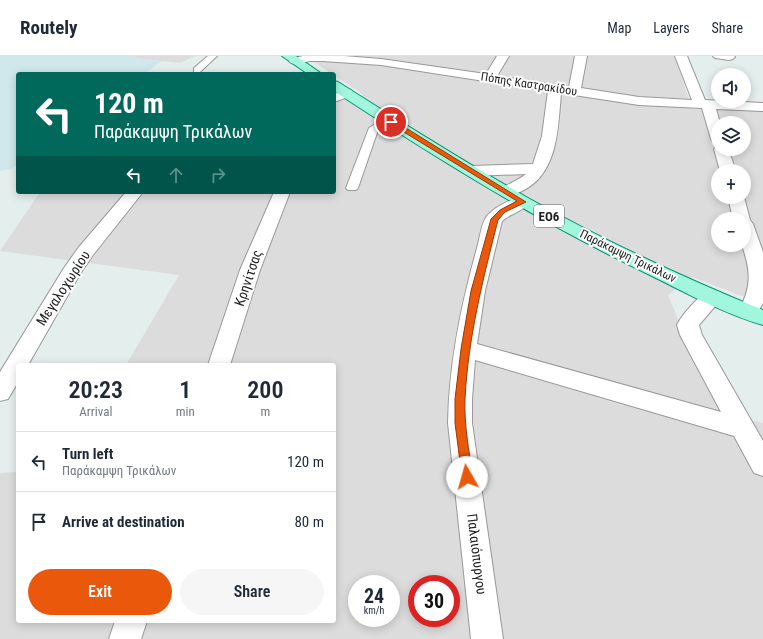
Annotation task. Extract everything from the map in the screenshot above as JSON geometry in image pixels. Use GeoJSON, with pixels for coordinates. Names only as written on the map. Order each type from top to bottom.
{"type":"FeatureCollection","features":[{"type":"Feature","properties":{"kind":"main road"},"geometry":{"type":"LineString","coordinates":[[292,58],[311,72]]}},
{"type":"Feature","properties":{"kind":"main road","name":"Παράκαμψη Τρικάλων"},"geometry":{"type":"LineString","coordinates":[[338,92],[391,122],[514,197],[631,258],[713,297],[756,315]]}},
{"type":"Feature","properties":{"kind":"street"},"geometry":{"type":"LineString","coordinates":[[490,78],[503,56]]}},
{"type":"Feature","properties":{"kind":"street"},"geometry":{"type":"LineString","coordinates":[[574,92],[581,56]]}},
{"type":"Feature","properties":{"kind":"street"},"geometry":{"type":"LineString","coordinates":[[681,56],[711,122]]}},
{"type":"Feature","properties":{"kind":"street","name":"Πόπης Καστρακίδου"},"geometry":{"type":"LineString","coordinates":[[292,58],[417,61],[490,78],[639,101],[763,107]]}},
{"type":"Feature","properties":{"kind":"street","name":"Παλαιόπυργου"},"geometry":{"type":"LineString","coordinates":[[487,639],[460,423],[461,382],[465,349],[475,291],[494,219],[503,211],[537,169],[548,142],[555,88]]}},
{"type":"Feature","properties":{"kind":"street"},"geometry":{"type":"LineString","coordinates":[[471,171],[537,169]]}},
{"type":"Feature","properties":{"kind":"street","name":"Μεγαλοχωρίου"},"geometry":{"type":"LineString","coordinates":[[17,363],[71,272],[86,251],[134,194]]}},
{"type":"Feature","properties":{"kind":"street","name":"Κρηνίτσας"},"geometry":{"type":"LineString","coordinates":[[220,363],[250,270],[281,194]]}},
{"type":"Feature","properties":{"kind":"street"},"geometry":{"type":"LineString","coordinates":[[751,248],[758,271],[759,284],[756,295],[756,315]]}},
{"type":"Feature","properties":{"kind":"street"},"geometry":{"type":"LineString","coordinates":[[713,297],[690,320],[688,325],[695,344],[763,465]]}},
{"type":"Feature","properties":{"kind":"street"},"geometry":{"type":"LineString","coordinates":[[465,349],[742,428]]}},
{"type":"Feature","properties":{"kind":"street","name":"Μεγαλοχωρίου"},"geometry":{"type":"LineString","coordinates":[[0,392],[16,365]]}},
{"type":"Feature","properties":{"kind":"street"},"geometry":{"type":"LineString","coordinates":[[125,639],[130,623]]}},
{"type":"Feature","properties":{"kind":"lane"},"geometry":{"type":"LineString","coordinates":[[198,70],[213,56]]}},
{"type":"Feature","properties":{"kind":"lane"},"geometry":{"type":"LineString","coordinates":[[352,188],[374,128],[391,122]]}},
{"type":"Feature","properties":{"kind":"shaded area"},"geometry":{"type":"Polygon","coordinates":[[[0,56],[136,56],[134,58],[162,61],[147,72],[16,72],[16,165],[11,169],[0,171],[0,56]]]}},
{"type":"Feature","properties":{"kind":"shaded area"},"geometry":{"type":"Polygon","coordinates":[[[136,56],[195,56],[180,63],[134,58],[136,56]]]}},
{"type":"Feature","properties":{"kind":"shaded area"},"geometry":{"type":"Polygon","coordinates":[[[305,56],[675,56],[692,109],[763,111],[763,304],[692,277],[668,295],[680,324],[727,414],[763,423],[763,639],[0,639],[0,473],[16,472],[16,623],[336,623],[336,363],[127,363],[179,275],[0,251],[39,194],[336,194],[337,102],[364,95],[336,76],[336,72],[329,72],[305,56]]]}},
{"type":"Feature","properties":{"kind":"route"},"geometry":{"type":"LineString","coordinates":[[391,122],[522,202],[503,211],[494,219],[475,291],[465,349],[460,399],[460,423],[467,477]]}}]}
